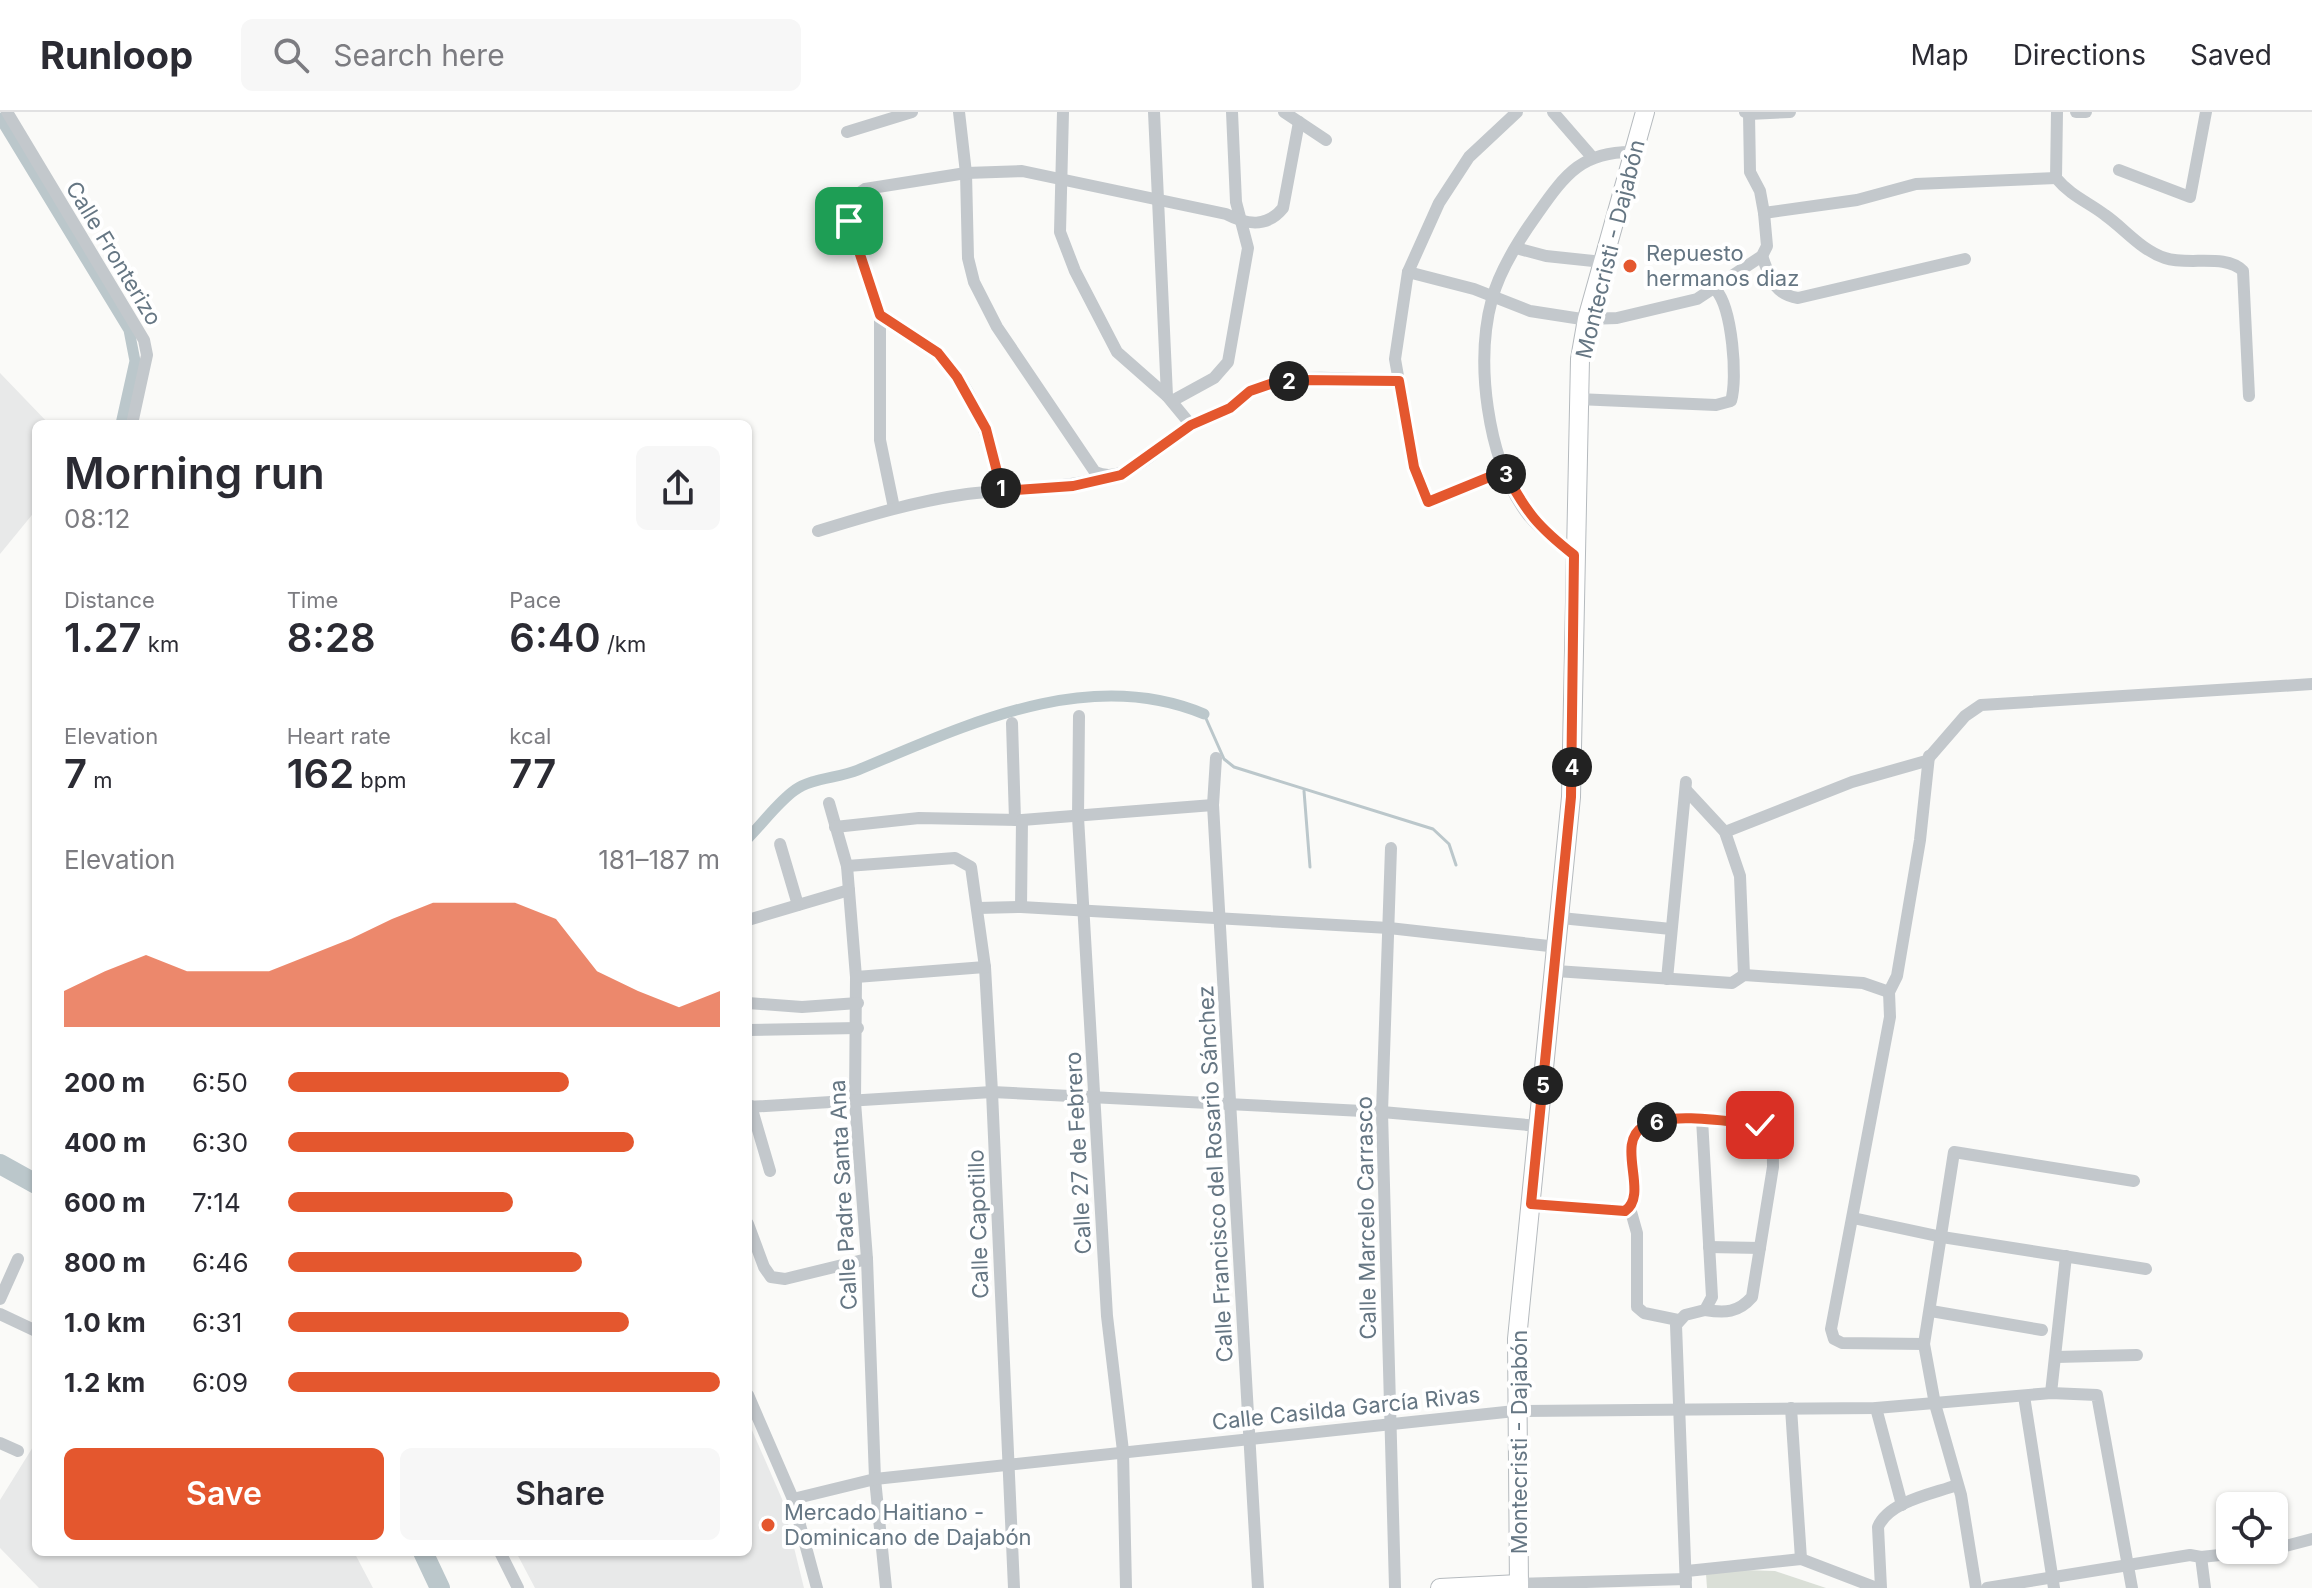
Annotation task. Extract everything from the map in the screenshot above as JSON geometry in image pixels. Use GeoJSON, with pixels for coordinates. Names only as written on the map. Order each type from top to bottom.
{"type":"FeatureCollection","features":[{"type":"Feature","properties":{"kind":"main road","name":"Montecristi - Dajabón"},"geometry":{"type":"LineString","coordinates":[[1519,1586],[1515,1411],[1517,1339],[1561,918],[1574,723],[1577,399],[1588,320],[1645,112]]}},
{"type":"Feature","properties":{"kind":"main road"},"geometry":{"type":"LineString","coordinates":[[1440,1588],[1519,1586]]}},
{"type":"Feature","properties":{"kind":"street","name":"Calle Fronterizo"},"geometry":{"type":"LineString","coordinates":[[7,112],[144,340],[147,355],[133,420]]}},
{"type":"Feature","properties":{"kind":"street"},"geometry":{"type":"LineString","coordinates":[[847,132],[882,117],[912,112]]}},
{"type":"Feature","properties":{"kind":"street"},"geometry":{"type":"LineString","coordinates":[[959,112],[966,173],[968,258],[974,282],[997,327],[1095,472],[1106,477]]}},
{"type":"Feature","properties":{"kind":"street"},"geometry":{"type":"LineString","coordinates":[[1063,112],[1060,232],[1075,271],[1117,352],[1170,398],[1191,425]]}},
{"type":"Feature","properties":{"kind":"street"},"geometry":{"type":"LineString","coordinates":[[1154,112],[1170,398]]}},
{"type":"Feature","properties":{"kind":"street"},"geometry":{"type":"LineString","coordinates":[[1170,398],[1214,378],[1228,362],[1248,248],[1244,223],[1236,202],[1232,112]]}},
{"type":"Feature","properties":{"kind":"street"},"geometry":{"type":"LineString","coordinates":[[1284,112],[1326,140]]}},
{"type":"Feature","properties":{"kind":"street"},"geometry":{"type":"LineString","coordinates":[[1504,471],[1428,502],[1414,467],[1395,359],[1408,272],[1439,203],[1469,157],[1517,112]]}},
{"type":"Feature","properties":{"kind":"street"},"geometry":{"type":"LineString","coordinates":[[1553,112],[1592,157]]}},
{"type":"Feature","properties":{"kind":"street"},"geometry":{"type":"LineString","coordinates":[[1408,272],[1474,289],[1530,311],[1588,320],[1617,318],[1697,299],[1716,290],[1762,256],[1767,246],[1760,191],[1750,172],[1747,113],[1790,112]]}},
{"type":"Feature","properties":{"kind":"street"},"geometry":{"type":"LineString","coordinates":[[2057,112],[2056,178],[2072,196],[2105,214],[2145,249],[2182,263],[2237,264],[2243,271],[2249,396]]}},
{"type":"Feature","properties":{"kind":"street"},"geometry":{"type":"LineString","coordinates":[[2076,112],[2086,112]]}},
{"type":"Feature","properties":{"kind":"street"},"geometry":{"type":"LineString","coordinates":[[2119,170],[2190,197],[2206,112]]}},
{"type":"Feature","properties":{"kind":"street"},"geometry":{"type":"LineString","coordinates":[[894,508],[880,440],[880,315],[849,221],[849,206],[854,196],[865,189],[966,173],[1022,171],[1226,214],[1244,223],[1266,221],[1275,218],[1283,208],[1299,122]]}},
{"type":"Feature","properties":{"kind":"street"},"geometry":{"type":"LineString","coordinates":[[1574,555],[1543,531],[1524,510],[1504,471],[1486,403],[1484,361],[1492,298],[1516,248],[1549,197],[1592,157],[1605,151],[1634,152]]}},
{"type":"Feature","properties":{"kind":"street"},"geometry":{"type":"LineString","coordinates":[[1764,213],[1857,200],[1916,184],[2056,178]]}},
{"type":"Feature","properties":{"kind":"street"},"geometry":{"type":"LineString","coordinates":[[1516,248],[1546,256],[1603,262]]}},
{"type":"Feature","properties":{"kind":"street"},"geometry":{"type":"LineString","coordinates":[[1762,256],[1775,288],[1785,296],[1798,298],[1965,259]]}},
{"type":"Feature","properties":{"kind":"street"},"geometry":{"type":"LineString","coordinates":[[1577,399],[1716,405],[1731,401],[1735,390],[1730,329],[1723,297],[1716,290]]}},
{"type":"Feature","properties":{"kind":"street"},"geometry":{"type":"LineString","coordinates":[[880,315],[938,353],[957,377],[986,429],[1002,491]]}},
{"type":"Feature","properties":{"kind":"street"},"geometry":{"type":"LineString","coordinates":[[818,531],[894,508],[1002,491],[1073,486],[1121,475],[1191,425],[1230,408],[1250,391],[1273,383],[1302,380],[1399,381]]}},
{"type":"Feature","properties":{"kind":"street"},"geometry":{"type":"LineString","coordinates":[[1725,832],[1852,782],[1926,761],[1965,716],[1981,705],[2312,684]]}},
{"type":"Feature","properties":{"kind":"street","name":"Calle 27 de Febrero"},"geometry":{"type":"LineString","coordinates":[[1079,716],[1078,817],[1107,1316],[1123,1451],[1126,1588]]}},
{"type":"Feature","properties":{"kind":"street"},"geometry":{"type":"LineString","coordinates":[[1012,723],[1021,907]]}},
{"type":"Feature","properties":{"kind":"street"},"geometry":{"type":"LineString","coordinates":[[1924,1344],[1842,1343],[1834,1339],[1831,1329],[1890,1017],[1889,992],[1897,976],[1920,840],[1929,756]]}},
{"type":"Feature","properties":{"kind":"street","name":"Calle Francisco del Rosario Sánchez"},"geometry":{"type":"LineString","coordinates":[[1216,758],[1213,805],[1222,917],[1240,1305],[1251,1438],[1258,1588]]}},
{"type":"Feature","properties":{"kind":"street"},"geometry":{"type":"LineString","coordinates":[[1667,979],[1686,787],[1725,832],[1740,876],[1744,975]]}},
{"type":"Feature","properties":{"kind":"street","name":"Calle Padre Santa Ana"},"geometry":{"type":"LineString","coordinates":[[829,803],[847,866],[858,1003],[855,1102],[867,1259],[875,1479],[886,1588]]}},
{"type":"Feature","properties":{"kind":"street"},"geometry":{"type":"LineString","coordinates":[[835,827],[919,818],[1018,820],[1078,817],[1213,805]]}},
{"type":"Feature","properties":{"kind":"street"},"geometry":{"type":"LineString","coordinates":[[780,844],[798,905]]}},
{"type":"Feature","properties":{"kind":"street","name":"Calle Marcelo Carrasco"},"geometry":{"type":"LineString","coordinates":[[1391,848],[1382,1112],[1395,1588]]}},
{"type":"Feature","properties":{"kind":"street","name":"Calle Capotillo"},"geometry":{"type":"LineString","coordinates":[[847,866],[955,858],[966,861],[971,867],[985,967],[1014,1588]]}},
{"type":"Feature","properties":{"kind":"street"},"geometry":{"type":"LineString","coordinates":[[752,919],[849,890]]}},
{"type":"Feature","properties":{"kind":"street"},"geometry":{"type":"LineString","coordinates":[[978,908],[1021,907],[1389,928],[1558,947]]}},
{"type":"Feature","properties":{"kind":"street"},"geometry":{"type":"LineString","coordinates":[[1561,918],[1671,929]]}},
{"type":"Feature","properties":{"kind":"street"},"geometry":{"type":"LineString","coordinates":[[856,977],[985,967]]}},
{"type":"Feature","properties":{"kind":"street"},"geometry":{"type":"LineString","coordinates":[[1556,971],[1732,983],[1744,975],[1863,983],[1889,992]]}},
{"type":"Feature","properties":{"kind":"street"},"geometry":{"type":"LineString","coordinates":[[752,1003],[802,1007],[858,1003]]}},
{"type":"Feature","properties":{"kind":"street"},"geometry":{"type":"LineString","coordinates":[[752,1030],[858,1028]]}},
{"type":"Feature","properties":{"kind":"street"},"geometry":{"type":"LineString","coordinates":[[752,1106],[992,1092],[1382,1112],[1539,1126]]}},
{"type":"Feature","properties":{"kind":"street"},"geometry":{"type":"LineString","coordinates":[[752,1115],[770,1171]]}},
{"type":"Feature","properties":{"kind":"street"},"geometry":{"type":"LineString","coordinates":[[1702,1119],[1712,1297],[1705,1310]]}},
{"type":"Feature","properties":{"kind":"street"},"geometry":{"type":"LineString","coordinates":[[1702,1119],[1760,1125],[1768,1131],[1773,1145],[1773,1167],[1752,1297],[1743,1307],[1723,1312],[1705,1310],[1678,1320],[1644,1313],[1637,1307],[1637,1233],[1630,1208],[1632,1145],[1635,1133],[1645,1125],[1702,1119]]}},
{"type":"Feature","properties":{"kind":"street"},"geometry":{"type":"LineString","coordinates":[[1976,1588],[1957,1485],[1935,1404],[1924,1344],[1954,1152],[2134,1181]]}},
{"type":"Feature","properties":{"kind":"street"},"geometry":{"type":"LineString","coordinates":[[1531,1204],[1619,1212],[1630,1208]]}},
{"type":"Feature","properties":{"kind":"street"},"geometry":{"type":"LineString","coordinates":[[1853,1218],[1942,1237],[2146,1269]]}},
{"type":"Feature","properties":{"kind":"street"},"geometry":{"type":"LineString","coordinates":[[752,1235],[771,1277],[785,1279],[867,1259]]}},
{"type":"Feature","properties":{"kind":"street"},"geometry":{"type":"LineString","coordinates":[[1709,1247],[1760,1248]]}},
{"type":"Feature","properties":{"kind":"street"},"geometry":{"type":"LineString","coordinates":[[2051,1393],[2066,1256]]}},
{"type":"Feature","properties":{"kind":"street"},"geometry":{"type":"LineString","coordinates":[[0,1299],[18,1259]]}},
{"type":"Feature","properties":{"kind":"street"},"geometry":{"type":"LineString","coordinates":[[1931,1311],[2042,1330]]}},
{"type":"Feature","properties":{"kind":"street"},"geometry":{"type":"LineString","coordinates":[[0,1314],[32,1329]]}},
{"type":"Feature","properties":{"kind":"street"},"geometry":{"type":"LineString","coordinates":[[1678,1320],[1686,1579]]}},
{"type":"Feature","properties":{"kind":"street"},"geometry":{"type":"LineString","coordinates":[[2056,1357],[2137,1355]]}},
{"type":"Feature","properties":{"kind":"street","name":"Calle Casilda García Rivas"},"geometry":{"type":"LineString","coordinates":[[793,1499],[875,1479],[1515,1411],[1876,1408],[2051,1393],[2097,1395],[2129,1565]]}},
{"type":"Feature","properties":{"kind":"street"},"geometry":{"type":"LineString","coordinates":[[2024,1396],[2053,1583]]}},
{"type":"Feature","properties":{"kind":"street"},"geometry":{"type":"LineString","coordinates":[[752,1404],[793,1499],[817,1588]]}},
{"type":"Feature","properties":{"kind":"street"},"geometry":{"type":"LineString","coordinates":[[1791,1408],[1801,1559]]}},
{"type":"Feature","properties":{"kind":"street"},"geometry":{"type":"LineString","coordinates":[[1876,1408],[1902,1505]]}},
{"type":"Feature","properties":{"kind":"street"},"geometry":{"type":"LineString","coordinates":[[0,1443],[18,1451]]}},
{"type":"Feature","properties":{"kind":"street"},"geometry":{"type":"LineString","coordinates":[[1519,1586],[1686,1579],[1801,1559],[1879,1588],[1878,1527],[1881,1519],[1902,1505],[1957,1485]]}},
{"type":"Feature","properties":{"kind":"street"},"geometry":{"type":"LineString","coordinates":[[2288,1545],[2312,1539]]}},
{"type":"Feature","properties":{"kind":"street"},"geometry":{"type":"LineString","coordinates":[[1987,1588],[2053,1583],[2129,1565],[2190,1555],[2216,1555]]}},
{"type":"Feature","properties":{"kind":"street"},"geometry":{"type":"LineString","coordinates":[[502,1556],[518,1588]]}},
{"type":"Feature","properties":{"kind":"street"},"geometry":{"type":"LineString","coordinates":[[2201,1557],[2205,1588]]}},
{"type":"Feature","properties":{"kind":"street"},"geometry":{"type":"LineString","coordinates":[[2129,1565],[2132,1588]]}},
{"type":"Feature","properties":{"kind":"shaded area"},"geometry":{"type":"Polygon","coordinates":[[[0,373],[45,420],[32,420],[32,515],[0,554],[0,373]]]}},
{"type":"Feature","properties":{"kind":"shaded area","name":"Mercado Haitiano - Dominicano de Dajabón"},"geometry":{"type":"Polygon","coordinates":[[[752,1430],[782,1499],[804,1588],[535,1588],[518,1556],[752,1556],[752,1430]]]}},
{"type":"Feature","properties":{"kind":"shaded area"},"geometry":{"type":"Polygon","coordinates":[[[32,1448],[32,1556],[356,1556],[373,1588],[39,1588],[0,1548],[0,1500],[32,1448]]]}},
{"type":"Feature","properties":{"kind":"shaded area"},"geometry":{"type":"Polygon","coordinates":[[[1775,1571],[1826,1588],[1707,1588],[1706,1574],[1775,1571]]]}},
{"type":"Feature","properties":{"kind":"waterway"},"geometry":{"type":"LineString","coordinates":[[0,118],[129,330],[135,361],[122,420]]}},
{"type":"Feature","properties":{"kind":"waterway"},"geometry":{"type":"LineString","coordinates":[[752,834],[783,800],[802,786],[850,773],[940,736],[1027,707],[1071,699],[1116,696],[1160,701],[1204,714]]}},
{"type":"Feature","properties":{"kind":"waterway"},"geometry":{"type":"LineString","coordinates":[[1204,714],[1224,759],[1234,767],[1433,829],[1449,844],[1456,865]]}},
{"type":"Feature","properties":{"kind":"waterway"},"geometry":{"type":"LineString","coordinates":[[1304,791],[1310,867]]}},
{"type":"Feature","properties":{"kind":"waterway"},"geometry":{"type":"LineString","coordinates":[[0,1164],[32,1182]]}},
{"type":"Feature","properties":{"kind":"waterway"},"geometry":{"type":"LineString","coordinates":[[425,1556],[440,1588]]}},
{"type":"Feature","properties":{"kind":"place","name":"Repuesto hermanos diaz"},"geometry":{"type":"Point","coordinates":[1630,266]}},
{"type":"Feature","properties":{"kind":"place","name":"Mercado Haitiano - Dominicano de Dajabón"},"geometry":{"type":"Point","coordinates":[768,1525]}},
{"type":"Feature","properties":{"kind":"route"},"geometry":{"type":"LineString","coordinates":[[849,221],[880,315],[938,353],[957,377],[986,429],[1002,491],[1073,486],[1121,475],[1191,425],[1230,408],[1250,391],[1273,383],[1302,380],[1399,381],[1414,467],[1428,502],[1504,471],[1524,510],[1543,531],[1574,555],[1571,797],[1531,1204],[1619,1212],[1630,1208],[1633,1200],[1632,1145],[1635,1133],[1645,1125],[1702,1119],[1760,1125]]}}]}
